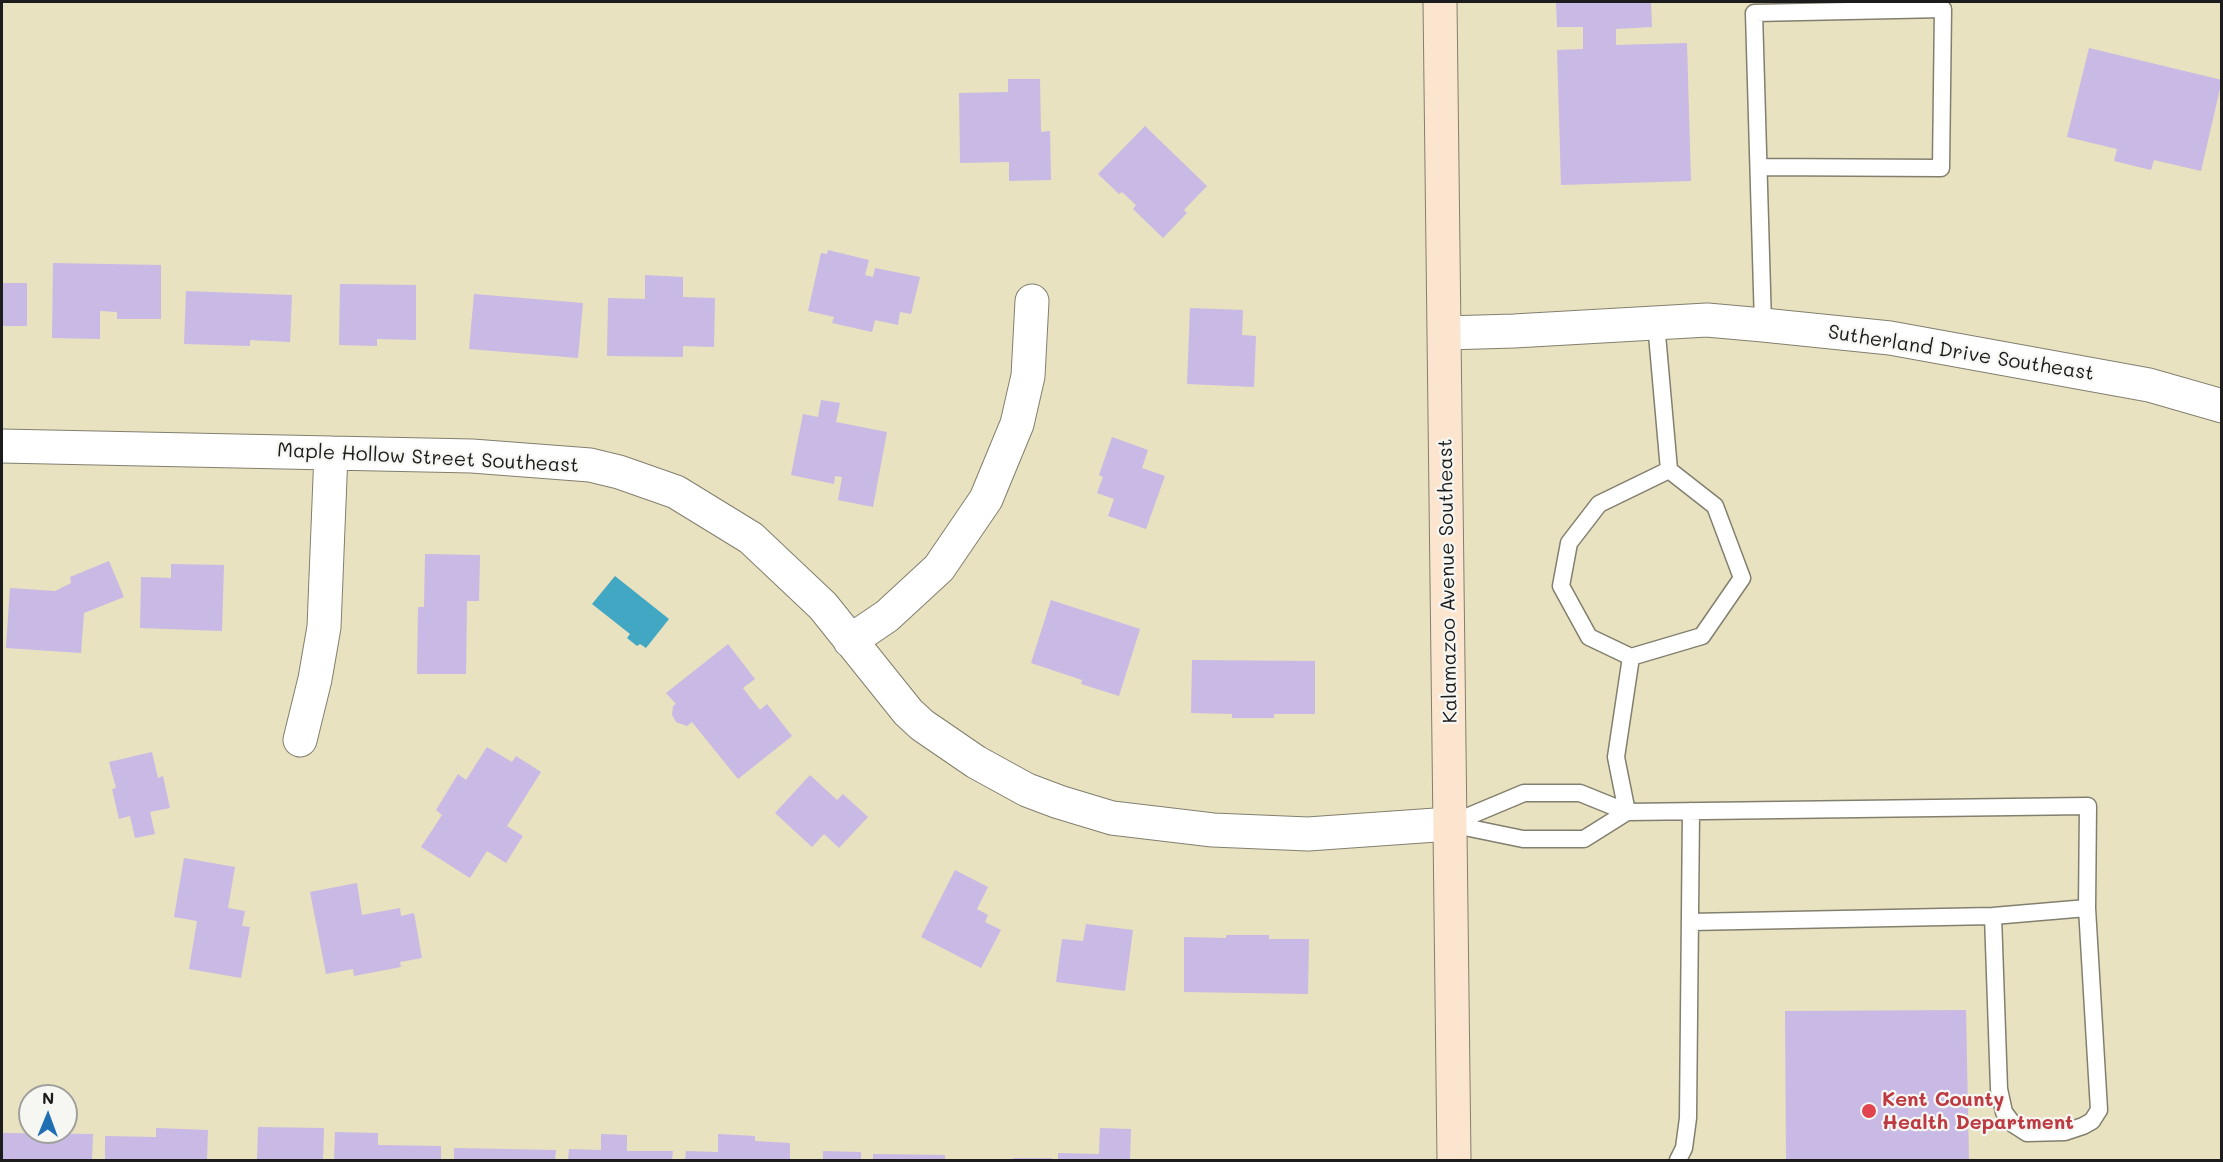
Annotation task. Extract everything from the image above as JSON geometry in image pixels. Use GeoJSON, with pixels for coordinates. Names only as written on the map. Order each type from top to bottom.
{"type":"FeatureCollection","features":[{"type":"Feature","properties":{"kind":"main road","name":"Kalamazoo Avenue Southeast"},"geometry":{"type":"LineString","coordinates":[[1440,2],[1454,1161]]}},
{"type":"Feature","properties":{"kind":"street"},"geometry":{"type":"LineString","coordinates":[[850,641],[887,616],[939,568],[986,499],[1017,424],[1028,376],[1032,301]]}},
{"type":"Feature","properties":{"kind":"street","name":"Sutherland Drive Southeast"},"geometry":{"type":"LineString","coordinates":[[1445,333],[1707,320],[1763,325],[1890,338],[2149,385],[2222,406]]}},
{"type":"Feature","properties":{"kind":"street","name":"Maple Hollow Street Southeast"},"geometry":{"type":"LineString","coordinates":[[2,446],[472,456],[590,465],[619,472],[676,492],[751,538],[823,606],[908,712],[922,725],[976,762],[1028,790],[1112,818],[1213,830],[1308,834],[1450,824]]}},
{"type":"Feature","properties":{"kind":"street"},"geometry":{"type":"LineString","coordinates":[[300,740],[315,679],[324,627],[331,453]]}},
{"type":"Feature","properties":{"kind":"lane"},"geometry":{"type":"LineString","coordinates":[[1759,167],[1941,168],[1943,9],[1754,13],[1763,325]]}},
{"type":"Feature","properties":{"kind":"lane"},"geometry":{"type":"LineString","coordinates":[[1656,323],[1669,470],[1715,506],[1742,578],[1702,636],[1631,657],[1589,637],[1561,586],[1569,543],[1599,504],[1669,470]]}},
{"type":"Feature","properties":{"kind":"lane"},"geometry":{"type":"LineString","coordinates":[[1627,813],[1616,757],[1631,657]]}},
{"type":"Feature","properties":{"kind":"lane"},"geometry":{"type":"LineString","coordinates":[[1450,824],[1524,793],[1580,793],[1627,813],[2088,806],[2087,908],[2099,1110],[2092,1121],[2083,1126],[2065,1132],[2027,1133],[2013,1124],[2004,1112],[2000,1089],[1993,916]]}},
{"type":"Feature","properties":{"kind":"lane"},"geometry":{"type":"LineString","coordinates":[[1678,1161],[1684,1148],[1688,1118],[1691,811]]}},
{"type":"Feature","properties":{"kind":"lane"},"geometry":{"type":"LineString","coordinates":[[1450,824],[1523,839],[1584,839],[1627,813]]}},
{"type":"Feature","properties":{"kind":"lane"},"geometry":{"type":"LineString","coordinates":[[1690,922],[1993,916],[2087,908]]}},
{"type":"Feature","properties":{"kind":"water"},"geometry":{"type":"Polygon","coordinates":[[[615,576],[669,619],[646,648],[640,644],[637,646],[627,638],[630,634],[592,604],[615,576]]]}},
{"type":"Feature","properties":{"kind":"building"},"geometry":{"type":"Polygon","coordinates":[[[1556,2],[1651,2],[1652,27],[1616,29],[1616,45],[1687,43],[1691,181],[1561,185],[1557,50],[1583,49],[1583,27],[1557,27],[1556,2]]]}},
{"type":"Feature","properties":{"kind":"building"},"geometry":{"type":"Polygon","coordinates":[[[2089,48],[2222,80],[2201,171],[2154,160],[2151,170],[2114,161],[2117,149],[2067,137],[2089,48]]]}},
{"type":"Feature","properties":{"kind":"building"},"geometry":{"type":"Polygon","coordinates":[[[1008,79],[1040,79],[1041,132],[1050,131],[1051,180],[1009,181],[1009,162],[960,163],[959,93],[1008,92],[1008,79]]]}},
{"type":"Feature","properties":{"kind":"building"},"geometry":{"type":"Polygon","coordinates":[[[1145,126],[1207,186],[1184,210],[1187,213],[1163,238],[1133,209],[1136,205],[1122,192],[1119,194],[1098,174],[1145,126]]]}},
{"type":"Feature","properties":{"kind":"building"},"geometry":{"type":"Polygon","coordinates":[[[828,250],[869,260],[865,275],[873,277],[875,268],[920,277],[911,314],[900,312],[898,325],[875,320],[872,332],[832,323],[834,317],[808,311],[821,253],[827,254],[828,250]]]}},
{"type":"Feature","properties":{"kind":"building"},"geometry":{"type":"Polygon","coordinates":[[[53,263],[161,265],[161,319],[117,319],[117,312],[100,311],[100,339],[52,338],[53,263]]]}},
{"type":"Feature","properties":{"kind":"building"},"geometry":{"type":"Polygon","coordinates":[[[645,275],[683,277],[683,297],[715,298],[714,347],[683,346],[683,357],[607,356],[608,298],[645,299],[645,275]]]}},
{"type":"Feature","properties":{"kind":"building"},"geometry":{"type":"Polygon","coordinates":[[[2,283],[27,283],[27,326],[2,326],[2,283]]]}},
{"type":"Feature","properties":{"kind":"building"},"geometry":{"type":"Polygon","coordinates":[[[340,284],[416,285],[416,340],[377,339],[377,346],[339,345],[340,284]]]}},
{"type":"Feature","properties":{"kind":"building"},"geometry":{"type":"Polygon","coordinates":[[[186,291],[292,295],[290,342],[250,340],[250,346],[184,344],[186,291]]]}},
{"type":"Feature","properties":{"kind":"building"},"geometry":{"type":"Polygon","coordinates":[[[474,294],[583,303],[578,358],[469,349],[474,294]]]}},
{"type":"Feature","properties":{"kind":"building"},"geometry":{"type":"Polygon","coordinates":[[[1190,308],[1243,310],[1242,335],[1256,336],[1254,387],[1187,384],[1190,308]]]}},
{"type":"Feature","properties":{"kind":"building"},"geometry":{"type":"Polygon","coordinates":[[[821,400],[840,403],[836,422],[887,432],[873,507],[838,500],[842,477],[835,476],[834,484],[791,475],[803,414],[818,417],[821,400]]]}},
{"type":"Feature","properties":{"kind":"building"},"geometry":{"type":"Polygon","coordinates":[[[1112,437],[1148,450],[1142,468],[1165,476],[1146,529],[1108,516],[1114,499],[1097,493],[1103,477],[1099,475],[1112,437]]]}},
{"type":"Feature","properties":{"kind":"building"},"geometry":{"type":"Polygon","coordinates":[[[425,554],[480,555],[479,601],[467,601],[466,674],[417,674],[418,607],[424,607],[425,554]]]}},
{"type":"Feature","properties":{"kind":"building"},"geometry":{"type":"Polygon","coordinates":[[[109,561],[124,597],[84,613],[81,653],[6,648],[10,588],[55,591],[71,583],[70,577],[109,561]]]}},
{"type":"Feature","properties":{"kind":"building"},"geometry":{"type":"Polygon","coordinates":[[[171,564],[224,565],[222,631],[140,628],[141,577],[171,578],[171,564]]]}},
{"type":"Feature","properties":{"kind":"building"},"geometry":{"type":"Polygon","coordinates":[[[1051,600],[1140,629],[1119,696],[1081,684],[1082,680],[1031,663],[1051,600]]]}},
{"type":"Feature","properties":{"kind":"building"},"geometry":{"type":"Polygon","coordinates":[[[728,644],[755,679],[743,688],[760,710],[767,704],[792,736],[738,779],[692,722],[687,726],[676,722],[672,715],[673,706],[676,704],[666,693],[728,644]]]}},
{"type":"Feature","properties":{"kind":"building"},"geometry":{"type":"Polygon","coordinates":[[[1192,660],[1315,661],[1315,714],[1274,714],[1274,718],[1232,718],[1232,714],[1191,713],[1192,660]]]}},
{"type":"Feature","properties":{"kind":"building"},"geometry":{"type":"Polygon","coordinates":[[[487,747],[512,762],[516,756],[541,772],[507,826],[523,836],[506,863],[487,851],[470,878],[421,847],[442,815],[436,810],[458,774],[466,780],[487,747]]]}},
{"type":"Feature","properties":{"kind":"building"},"geometry":{"type":"Polygon","coordinates":[[[152,752],[158,778],[163,776],[170,808],[150,812],[155,834],[135,838],[130,816],[119,819],[112,789],[116,788],[109,762],[152,752]]]}},
{"type":"Feature","properties":{"kind":"building"},"geometry":{"type":"Polygon","coordinates":[[[810,775],[837,800],[843,794],[868,817],[839,848],[824,834],[812,847],[775,813],[810,775]]]}},
{"type":"Feature","properties":{"kind":"building"},"geometry":{"type":"Polygon","coordinates":[[[184,858],[235,867],[228,908],[245,911],[242,926],[250,927],[241,978],[189,969],[197,921],[174,917],[184,858]]]}},
{"type":"Feature","properties":{"kind":"building"},"geometry":{"type":"Polygon","coordinates":[[[955,870],[988,887],[977,909],[988,915],[985,922],[1001,930],[981,968],[921,937],[955,870]]]}},
{"type":"Feature","properties":{"kind":"building"},"geometry":{"type":"Polygon","coordinates":[[[357,883],[362,915],[400,908],[401,916],[414,913],[422,958],[400,962],[401,967],[354,976],[353,969],[326,974],[310,892],[357,883]]]}},
{"type":"Feature","properties":{"kind":"building"},"geometry":{"type":"Polygon","coordinates":[[[1086,924],[1133,930],[1125,991],[1056,982],[1062,939],[1083,941],[1086,924]]]}},
{"type":"Feature","properties":{"kind":"building"},"geometry":{"type":"Polygon","coordinates":[[[1226,935],[1269,935],[1269,939],[1309,939],[1308,994],[1184,992],[1184,937],[1226,938],[1226,935]]]}},
{"type":"Feature","properties":{"kind":"building","name":"Kent County Health Department"},"geometry":{"type":"Polygon","coordinates":[[[1966,1010],[1969,1160],[1786,1160],[1785,1011],[1966,1010]]]}},
{"type":"Feature","properties":{"kind":"building"},"geometry":{"type":"Polygon","coordinates":[[[258,1127],[324,1128],[323,1160],[257,1160],[258,1127]]]}},
{"type":"Feature","properties":{"kind":"building"},"geometry":{"type":"Polygon","coordinates":[[[156,1128],[208,1130],[207,1160],[105,1160],[105,1136],[156,1137],[156,1128]]]}},
{"type":"Feature","properties":{"kind":"building"},"geometry":{"type":"Polygon","coordinates":[[[1100,1128],[1131,1129],[1130,1160],[1058,1160],[1058,1153],[1099,1154],[1100,1128]]]}},
{"type":"Feature","properties":{"kind":"building"},"geometry":{"type":"Polygon","coordinates":[[[335,1132],[378,1133],[378,1145],[441,1146],[441,1160],[334,1160],[335,1132]]]}},
{"type":"Feature","properties":{"kind":"building"},"geometry":{"type":"Polygon","coordinates":[[[2,1133],[18,1133],[18,1144],[78,1144],[78,1134],[93,1134],[92,1160],[2,1160],[2,1133]]]}},
{"type":"Feature","properties":{"kind":"building"},"geometry":{"type":"Polygon","coordinates":[[[601,1134],[627,1135],[627,1151],[673,1151],[672,1160],[568,1160],[569,1149],[601,1150],[601,1134]]]}},
{"type":"Feature","properties":{"kind":"building"},"geometry":{"type":"Polygon","coordinates":[[[718,1134],[755,1136],[755,1141],[790,1143],[790,1160],[685,1160],[686,1151],[718,1152],[718,1134]]]}},
{"type":"Feature","properties":{"kind":"building"},"geometry":{"type":"Polygon","coordinates":[[[454,1148],[556,1150],[555,1160],[454,1160],[454,1148]]]}},
{"type":"Feature","properties":{"kind":"building"},"geometry":{"type":"Polygon","coordinates":[[[823,1151],[861,1152],[861,1160],[823,1160],[823,1151]]]}},
{"type":"Feature","properties":{"kind":"building"},"geometry":{"type":"Polygon","coordinates":[[[873,1154],[945,1155],[945,1160],[873,1160],[873,1154]]]}},
{"type":"Feature","properties":{"kind":"building"},"geometry":{"type":"Polygon","coordinates":[[[1013,1158],[1052,1158],[1052,1160],[1013,1160],[1013,1158]]]}},
{"type":"Feature","properties":{"kind":"place","name":"Kent County Health Department"},"geometry":{"type":"Point","coordinates":[1869,1111]}}]}
